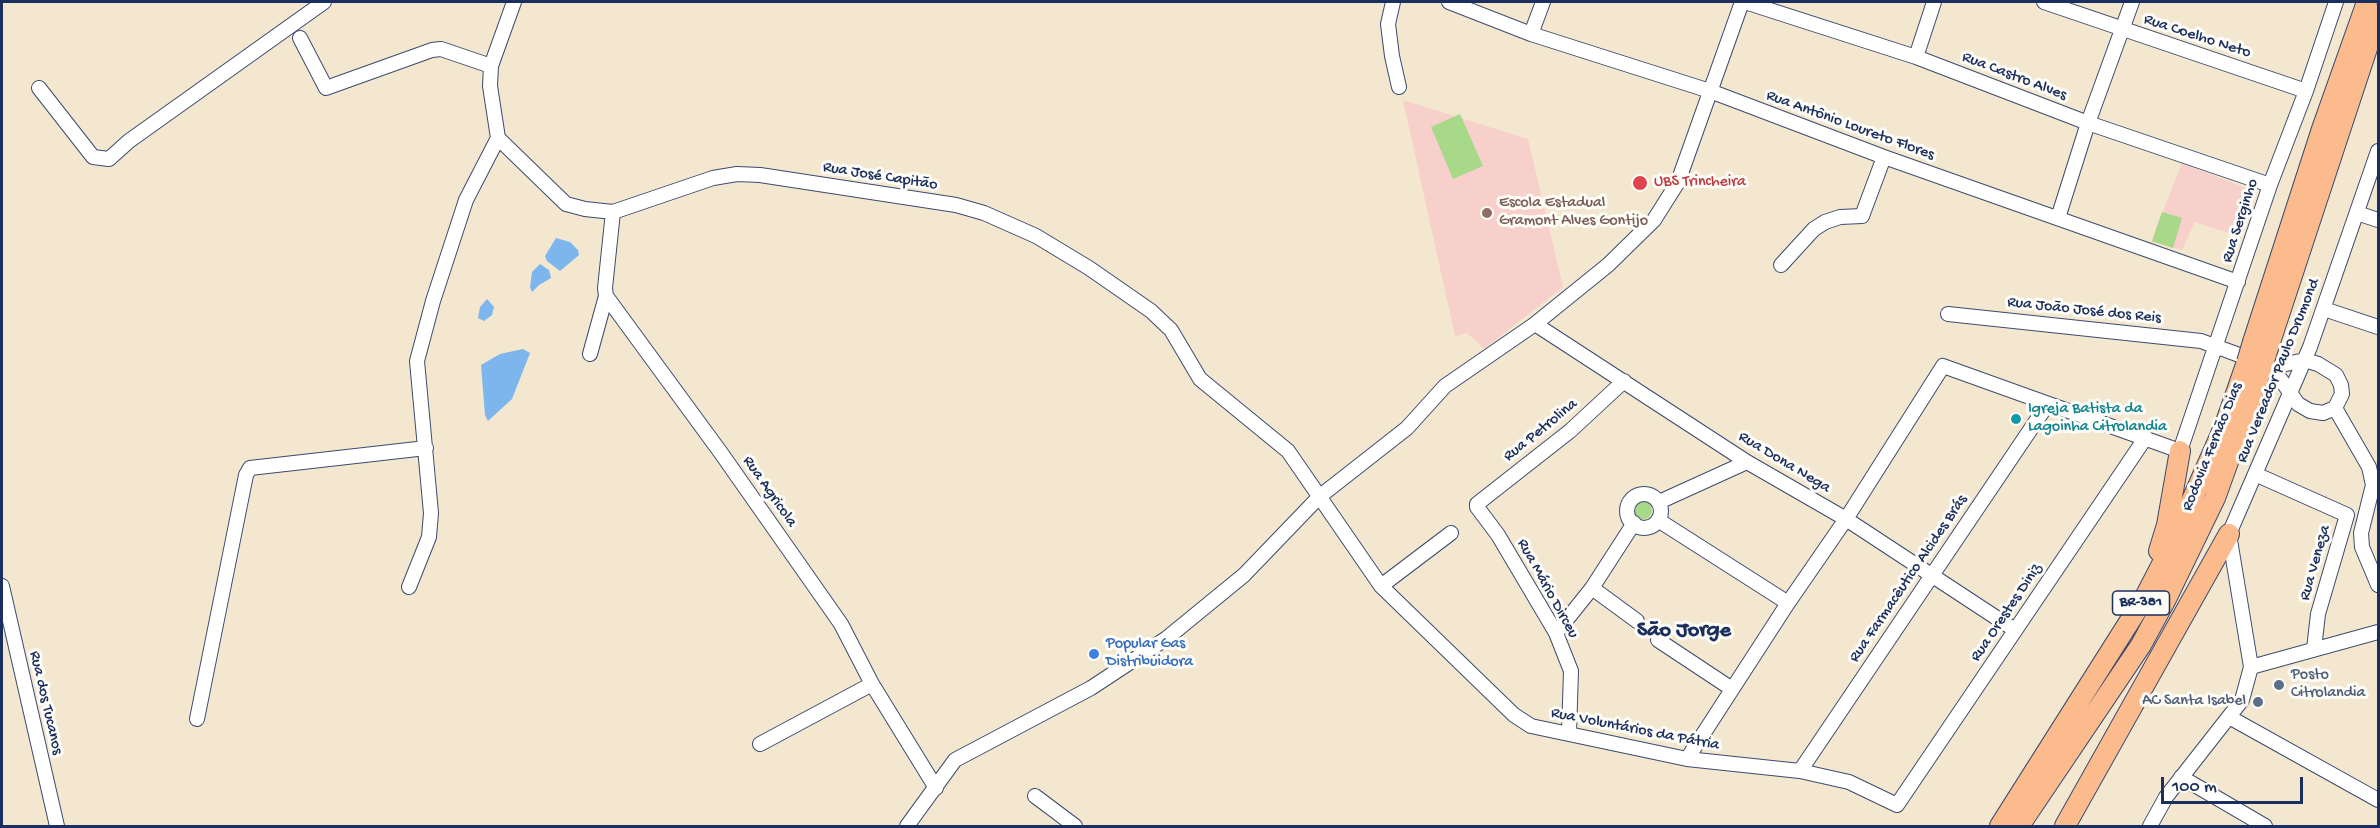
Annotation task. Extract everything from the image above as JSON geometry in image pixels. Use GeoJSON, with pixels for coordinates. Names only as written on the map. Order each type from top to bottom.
{"type":"FeatureCollection","features":[{"type":"Feature","properties":{"kind":"highway","name":"Rodovia Fernão Dias"},"geometry":{"type":"LineString","coordinates":[[2000,826],[2145,597],[2174,541],[2225,426],[2260,357],[2322,129],[2367,2]]}},
{"type":"Feature","properties":{"kind":"highway","name":"Rodovia Fernão Dias"},"geometry":{"type":"LineString","coordinates":[[2019,826],[2141,645],[2215,498],[2260,357],[2379,15]]}},
{"type":"Feature","properties":{"kind":"highway"},"geometry":{"type":"LineString","coordinates":[[2111,651],[2160,549],[2180,451]]}},
{"type":"Feature","properties":{"kind":"highway"},"geometry":{"type":"LineString","coordinates":[[2065,826],[2229,534]]}},
{"type":"Feature","properties":{"kind":"street"},"geometry":{"type":"LineString","coordinates":[[39,88],[93,157],[109,159],[129,141],[324,2]]}},
{"type":"Feature","properties":{"kind":"street"},"geometry":{"type":"LineString","coordinates":[[410,587],[429,537],[431,499],[417,361],[433,301],[466,200],[498,138],[490,86],[491,66],[514,2]]}},
{"type":"Feature","properties":{"kind":"street"},"geometry":{"type":"LineString","coordinates":[[1393,2],[1388,24],[1399,87]]}},
{"type":"Feature","properties":{"kind":"street","name":"Rua Antônio Loureto Flores"},"geometry":{"type":"LineString","coordinates":[[1449,2],[1531,34],[1710,91],[1884,157],[2238,282]]}},
{"type":"Feature","properties":{"kind":"street"},"geometry":{"type":"LineString","coordinates":[[1531,34],[1543,2]]}},
{"type":"Feature","properties":{"kind":"street"},"geometry":{"type":"LineString","coordinates":[[907,826],[956,760],[1091,688],[1167,638],[1244,575],[1319,497],[1407,428],[1445,386],[1536,324],[1608,265],[1654,220],[1678,182],[1744,2]]}},
{"type":"Feature","properties":{"kind":"street","name":"Rua Castro Alves"},"geometry":{"type":"LineString","coordinates":[[1744,2],[1916,57],[2088,123],[2270,185]]}},
{"type":"Feature","properties":{"kind":"street"},"geometry":{"type":"LineString","coordinates":[[1916,57],[1934,2]]}},
{"type":"Feature","properties":{"kind":"street","name":"Rua Coelho Neto"},"geometry":{"type":"LineString","coordinates":[[2044,2],[2306,91]]}},
{"type":"Feature","properties":{"kind":"street"},"geometry":{"type":"LineString","coordinates":[[2058,218],[2088,123],[2132,2]]}},
{"type":"Feature","properties":{"kind":"street","name":"Rua Serginho"},"geometry":{"type":"LineString","coordinates":[[2180,451],[2270,185],[2306,91],[2336,2]]}},
{"type":"Feature","properties":{"kind":"street"},"geometry":{"type":"LineString","coordinates":[[300,38],[327,88],[432,50],[441,49],[491,66]]}},
{"type":"Feature","properties":{"kind":"street","name":"Rua José Capitão"},"geometry":{"type":"LineString","coordinates":[[498,138],[566,204],[585,209],[614,212],[712,178],[737,174],[772,177],[956,206],[984,213],[1036,236],[1089,268],[1151,311],[1172,330],[1200,379],[1288,451],[1319,497]]}},
{"type":"Feature","properties":{"kind":"street","name":"Rua Vereador Paulo Drumond"},"geometry":{"type":"LineString","coordinates":[[2229,534],[2305,360],[2379,151]]}},
{"type":"Feature","properties":{"kind":"street"},"geometry":{"type":"LineString","coordinates":[[1781,265],[1824,222],[1840,217],[1862,216],[1884,157]]}},
{"type":"Feature","properties":{"kind":"street"},"geometry":{"type":"LineString","coordinates":[[590,354],[606,296],[614,212]]}},
{"type":"Feature","properties":{"kind":"street"},"geometry":{"type":"LineString","coordinates":[[2357,213],[2379,220]]}},
{"type":"Feature","properties":{"kind":"street","name":"Rua Agricola"},"geometry":{"type":"LineString","coordinates":[[606,296],[721,453],[841,624],[872,684],[936,788]]}},
{"type":"Feature","properties":{"kind":"street"},"geometry":{"type":"LineString","coordinates":[[2324,309],[2379,327]]}},
{"type":"Feature","properties":{"kind":"street","name":"Rua João José dos Reis"},"geometry":{"type":"LineString","coordinates":[[1948,314],[2201,341],[2260,357]]}},
{"type":"Feature","properties":{"kind":"street","name":"Rua Dona Nega"},"geometry":{"type":"LineString","coordinates":[[1536,324],[1747,462],[1846,519],[2015,630]]}},
{"type":"Feature","properties":{"kind":"street"},"geometry":{"type":"LineString","coordinates":[[2260,357],[2305,360],[2318,364],[2336,375],[2342,394],[2334,408],[2323,413],[2310,411],[2298,404],[2260,357]]}},
{"type":"Feature","properties":{"kind":"street"},"geometry":{"type":"LineString","coordinates":[[1688,759],[1788,603],[1846,519],[1943,366],[2046,405],[2180,451]]}},
{"type":"Feature","properties":{"kind":"street","name":"Rua Petrolina"},"geometry":{"type":"LineString","coordinates":[[1477,504],[1570,430],[1624,381]]}},
{"type":"Feature","properties":{"kind":"street","name":"Rua Farmacêutico Alcides Brás"},"geometry":{"type":"LineString","coordinates":[[1800,771],[2046,405]]}},
{"type":"Feature","properties":{"kind":"street"},"geometry":{"type":"LineString","coordinates":[[2334,408],[2369,468],[2373,485],[2361,533],[2362,547],[2379,585]]}},
{"type":"Feature","properties":{"kind":"street","name":"Rua Orestes Diniz"},"geometry":{"type":"LineString","coordinates":[[1897,805],[2144,440]]}},
{"type":"Feature","properties":{"kind":"street"},"geometry":{"type":"LineString","coordinates":[[198,719],[246,475],[250,468],[426,448]]}},
{"type":"Feature","properties":{"kind":"street"},"geometry":{"type":"LineString","coordinates":[[1659,502],[1747,462]]}},
{"type":"Feature","properties":{"kind":"street","name":"Rua Veneza"},"geometry":{"type":"LineString","coordinates":[[2255,474],[2347,514],[2318,614],[2314,649]]}},
{"type":"Feature","properties":{"kind":"street"},"geometry":{"type":"LineString","coordinates":[[1651,495],[1659,502],[1661,511],[1658,520],[1644,527],[1634,523],[1628,514],[1628,509],[1636,496],[1651,495]]}},
{"type":"Feature","properties":{"kind":"street","name":"Rua Voluntários da Pátria"},"geometry":{"type":"LineString","coordinates":[[1319,497],[1381,586],[1514,715],[1531,726],[1688,759],[1800,771],[1849,782],[1897,805]]}},
{"type":"Feature","properties":{"kind":"street","name":"Rua Mário Dirceu"},"geometry":{"type":"LineString","coordinates":[[1477,504],[1556,633],[1570,671],[1569,733]]}},
{"type":"Feature","properties":{"kind":"street"},"geometry":{"type":"LineString","coordinates":[[1658,520],[1788,603]]}},
{"type":"Feature","properties":{"kind":"street"},"geometry":{"type":"LineString","coordinates":[[1556,633],[1592,588],[1634,523]]}},
{"type":"Feature","properties":{"kind":"street"},"geometry":{"type":"LineString","coordinates":[[1381,586],[1451,533]]}},
{"type":"Feature","properties":{"kind":"street"},"geometry":{"type":"LineString","coordinates":[[2150,826],[2166,796],[2241,700],[2251,668],[2229,534]]}},
{"type":"Feature","properties":{"kind":"street","name":"Rua dos Tucanos"},"geometry":{"type":"LineString","coordinates":[[2,586],[57,826]]}},
{"type":"Feature","properties":{"kind":"street"},"geometry":{"type":"LineString","coordinates":[[1592,588],[1637,621]]}},
{"type":"Feature","properties":{"kind":"street"},"geometry":{"type":"LineString","coordinates":[[2251,668],[2379,632]]}},
{"type":"Feature","properties":{"kind":"street"},"geometry":{"type":"LineString","coordinates":[[1658,640],[1732,689]]}},
{"type":"Feature","properties":{"kind":"street"},"geometry":{"type":"LineString","coordinates":[[760,744],[872,684]]}},
{"type":"Feature","properties":{"kind":"street"},"geometry":{"type":"LineString","coordinates":[[2229,717],[2379,800]]}},
{"type":"Feature","properties":{"kind":"street"},"geometry":{"type":"LineString","coordinates":[[2181,777],[2265,826]]}},
{"type":"Feature","properties":{"kind":"street"},"geometry":{"type":"LineString","coordinates":[[1035,796],[1075,826]]}},
{"type":"Feature","properties":{"kind":"shaded area","name":"Escola Estadual Gramont Alves Gontijo"},"geometry":{"type":"Polygon","coordinates":[[[1403,100],[1528,139],[1563,287],[1484,349],[1467,333],[1455,336],[1403,100]]]}},
{"type":"Feature","properties":{"kind":"shaded area"},"geometry":{"type":"Polygon","coordinates":[[[2182,163],[2256,192],[2238,236],[2195,222],[2182,250],[2151,242],[2182,163]]]}},
{"type":"Feature","properties":{"kind":"green space"},"geometry":{"type":"Polygon","coordinates":[[[1460,114],[1483,166],[1453,179],[1431,127],[1460,114]]]}},
{"type":"Feature","properties":{"kind":"green space"},"geometry":{"type":"Polygon","coordinates":[[[2162,212],[2182,218],[2173,248],[2152,241],[2162,212]]]}},
{"type":"Feature","properties":{"kind":"green space"},"geometry":{"type":"Polygon","coordinates":[[[1638,500],[1646,500],[1652,506],[1652,514],[1646,520],[1638,520],[1632,514],[1632,506],[1638,500]]]}},
{"type":"Feature","properties":{"kind":"water"},"geometry":{"type":"Polygon","coordinates":[[[556,238],[570,242],[578,250],[579,255],[560,271],[547,261],[545,256],[556,238]]]}},
{"type":"Feature","properties":{"kind":"water"},"geometry":{"type":"Polygon","coordinates":[[[540,264],[549,270],[551,278],[532,292],[530,287],[532,272],[540,264]]]}},
{"type":"Feature","properties":{"kind":"water"},"geometry":{"type":"Polygon","coordinates":[[[487,299],[494,307],[492,315],[484,321],[478,318],[480,307],[487,299]]]}},
{"type":"Feature","properties":{"kind":"water"},"geometry":{"type":"Polygon","coordinates":[[[523,349],[530,353],[512,399],[488,421],[485,415],[481,365],[500,354],[523,349]]]}},
{"type":"Feature","properties":{"kind":"place","name":"UBS Trincheira"},"geometry":{"type":"Point","coordinates":[1640,183]}},
{"type":"Feature","properties":{"kind":"place","name":"Escola Estadual Gramont Alves Gontijo"},"geometry":{"type":"Point","coordinates":[1487,213]}},
{"type":"Feature","properties":{"kind":"place","name":"Igreja Batista da Lagoinha Citrolandia"},"geometry":{"type":"Point","coordinates":[2016,419]}},
{"type":"Feature","properties":{"kind":"place","name":"Popular Gas Distribuidora"},"geometry":{"type":"Point","coordinates":[1094,654]}},
{"type":"Feature","properties":{"kind":"place","name":"Posto Citrolandia"},"geometry":{"type":"Point","coordinates":[2279,685]}},
{"type":"Feature","properties":{"kind":"place","name":"AC Santa Isabel"},"geometry":{"type":"Point","coordinates":[2258,702]}},
{"type":"Feature","properties":{"kind":"district","name":"São Jorge"},"geometry":{"type":"Point","coordinates":[1684,632]}}]}
